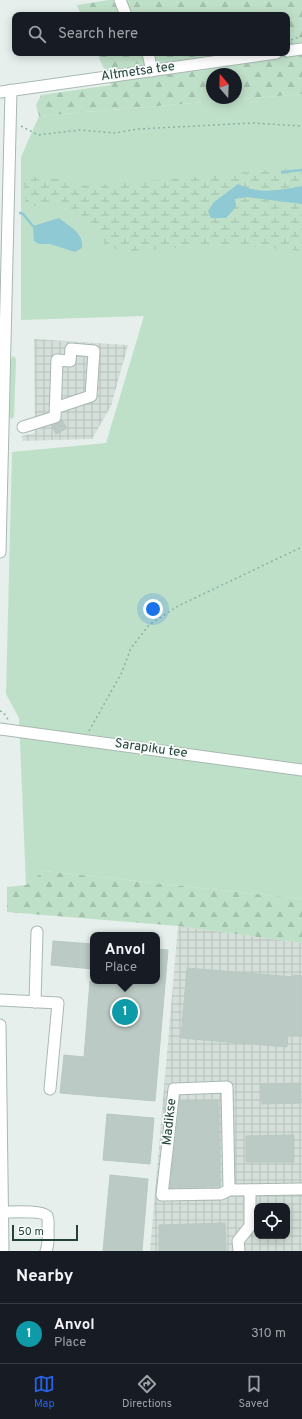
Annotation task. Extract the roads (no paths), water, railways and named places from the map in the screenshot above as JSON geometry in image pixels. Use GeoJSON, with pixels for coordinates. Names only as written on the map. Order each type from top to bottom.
{"type":"FeatureCollection","features":[{"type":"Feature","properties":{"kind":"street"},"geometry":{"type":"LineString","coordinates":[[120,0],[125,12]]}},
{"type":"Feature","properties":{"kind":"street"},"geometry":{"type":"LineString","coordinates":[[290,51],[302,49]]}},
{"type":"Feature","properties":{"kind":"street"},"geometry":{"type":"LineString","coordinates":[[149,56],[152,71]]}},
{"type":"Feature","properties":{"kind":"street","name":"Altmetsa tee"},"geometry":{"type":"LineString","coordinates":[[5,91],[255,56]]}},
{"type":"Feature","properties":{"kind":"street"},"geometry":{"type":"LineString","coordinates":[[0,552],[10,121],[5,91]]}},
{"type":"Feature","properties":{"kind":"street"},"geometry":{"type":"LineString","coordinates":[[23,427],[55,417],[55,408],[56,360],[70,361],[71,349],[94,351],[91,396],[55,408]]}},
{"type":"Feature","properties":{"kind":"street","name":"Sarapiku tee"},"geometry":{"type":"LineString","coordinates":[[0,728],[302,770]]}},
{"type":"Feature","properties":{"kind":"street"},"geometry":{"type":"LineString","coordinates":[[35,1002],[37,932]]}},
{"type":"Feature","properties":{"kind":"street"},"geometry":{"type":"LineString","coordinates":[[0,1000],[58,1003],[50,1089]]}},
{"type":"Feature","properties":{"kind":"street"},"geometry":{"type":"LineString","coordinates":[[0,1025],[3,1251]]}},
{"type":"Feature","properties":{"kind":"street","name":"Madikse"},"geometry":{"type":"LineString","coordinates":[[229,1190],[227,1087],[174,1089],[162,1195],[221,1194],[229,1190],[302,1189]]}},
{"type":"Feature","properties":{"kind":"street"},"geometry":{"type":"LineString","coordinates":[[239,1251],[238,1241],[250,1226],[250,1190]]}},
{"type":"Feature","properties":{"kind":"street"},"geometry":{"type":"LineString","coordinates":[[2,1212],[34,1213],[43,1214],[46,1216],[48,1245],[46,1251]]}},
{"type":"Feature","properties":{"kind":"water"},"geometry":{"type":"Polygon","coordinates":[[[238,184],[254,190],[262,191],[302,186],[302,204],[247,197],[235,199],[236,207],[226,218],[211,218],[208,211],[214,202],[238,184]]]}},
{"type":"Feature","properties":{"kind":"water"},"geometry":{"type":"Polygon","coordinates":[[[59,218],[79,234],[82,248],[75,252],[50,244],[39,244],[34,241],[33,226],[59,218]]]}},
{"type":"Feature","properties":{"kind":"waterway"},"geometry":{"type":"LineString","coordinates":[[282,172],[302,170]]}},
{"type":"Feature","properties":{"kind":"waterway"},"geometry":{"type":"LineString","coordinates":[[20,213],[23,214],[33,226]]}},
{"type":"Feature","properties":{"kind":"place","name":"Anvol"},"geometry":{"type":"Point","coordinates":[125,1012]}}]}
